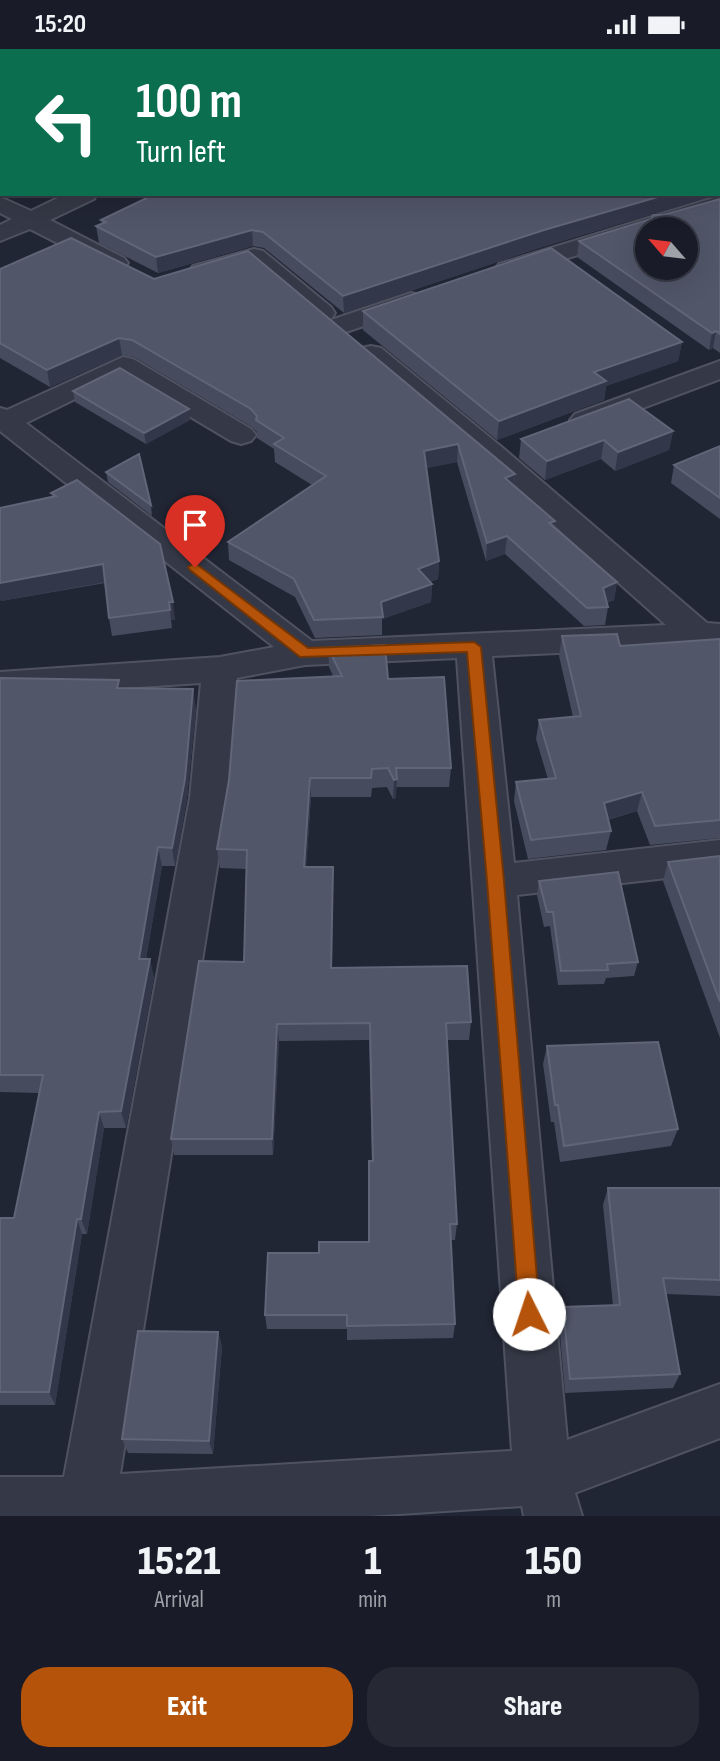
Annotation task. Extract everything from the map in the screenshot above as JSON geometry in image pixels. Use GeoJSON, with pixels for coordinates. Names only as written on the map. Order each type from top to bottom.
{"type":"FeatureCollection","features":[{"type":"Feature","properties":{"kind":"street"},"geometry":{"type":"LineString","coordinates":[[0,234],[82,196]]}},
{"type":"Feature","properties":{"kind":"street"},"geometry":{"type":"LineString","coordinates":[[489,275],[720,203]]}},
{"type":"Feature","properties":{"kind":"street"},"geometry":{"type":"LineString","coordinates":[[0,204],[143,278]]}},
{"type":"Feature","properties":{"kind":"street"},"geometry":{"type":"LineString","coordinates":[[552,254],[575,270]]}},
{"type":"Feature","properties":{"kind":"street"},"geometry":{"type":"LineString","coordinates":[[180,278],[254,255],[337,327],[506,450],[710,634]]}},
{"type":"Feature","properties":{"kind":"street"},"geometry":{"type":"LineString","coordinates":[[337,327],[438,292]]}},
{"type":"Feature","properties":{"kind":"street"},"geometry":{"type":"LineString","coordinates":[[242,435],[123,365],[4,419],[305,653]]}},
{"type":"Feature","properties":{"kind":"street"},"geometry":{"type":"LineString","coordinates":[[558,431],[712,368]]}},
{"type":"Feature","properties":{"kind":"street"},"geometry":{"type":"LineString","coordinates":[[0,684],[220,669],[305,653],[710,634]]}},
{"type":"Feature","properties":{"kind":"street"},"geometry":{"type":"LineString","coordinates":[[474,647],[547,1496]]}},
{"type":"Feature","properties":{"kind":"street"},"geometry":{"type":"LineString","coordinates":[[87,1505],[209,798],[220,669]]}},
{"type":"Feature","properties":{"kind":"street"},"geometry":{"type":"LineString","coordinates":[[495,881],[720,856]]}},
{"type":"Feature","properties":{"kind":"street"},"geometry":{"type":"LineString","coordinates":[[0,1506],[194,1507],[547,1496],[720,1411]]}},
{"type":"Feature","properties":{"kind":"building"},"geometry":{"type":"Polygon","coordinates":[[[151,196],[661,196],[544,230],[343,296],[263,232],[252,230],[156,257],[96,226],[106,222],[101,220],[151,196]]]}},
{"type":"Feature","properties":{"kind":"building"},"geometry":{"type":"Polygon","coordinates":[[[720,199],[720,334],[716,331],[712,333],[635,280],[698,280],[698,217],[652,217],[663,215],[720,199]]]}},
{"type":"Feature","properties":{"kind":"building"},"geometry":{"type":"Polygon","coordinates":[[[635,224],[635,280],[579,241],[635,224]]]}},
{"type":"Feature","properties":{"kind":"building"},"geometry":{"type":"Polygon","coordinates":[[[71,238],[154,279],[248,251],[515,474],[505,478],[555,521],[549,523],[617,582],[603,588],[608,607],[587,608],[507,536],[487,543],[458,444],[424,451],[439,561],[418,569],[432,584],[381,602],[383,617],[314,620],[294,579],[228,542],[326,476],[274,444],[284,438],[256,420],[257,416],[251,409],[132,340],[119,338],[47,370],[0,343],[0,269],[71,238]]]}},
{"type":"Feature","properties":{"kind":"building"},"geometry":{"type":"Polygon","coordinates":[[[551,248],[682,342],[594,372],[606,381],[499,421],[363,311],[551,248]]]}},
{"type":"Feature","properties":{"kind":"building"},"geometry":{"type":"Polygon","coordinates":[[[120,368],[189,409],[144,433],[73,391],[120,368]]]}},
{"type":"Feature","properties":{"kind":"building"},"geometry":{"type":"Polygon","coordinates":[[[629,399],[673,431],[618,452],[604,440],[547,461],[521,439],[629,399]]]}},
{"type":"Feature","properties":{"kind":"building"},"geometry":{"type":"Polygon","coordinates":[[[720,446],[720,498],[674,465],[720,446]]]}},
{"type":"Feature","properties":{"kind":"building"},"geometry":{"type":"Polygon","coordinates":[[[139,454],[151,505],[106,472],[139,454]]]}},
{"type":"Feature","properties":{"kind":"building"},"geometry":{"type":"Polygon","coordinates":[[[77,480],[160,544],[173,602],[169,602],[170,610],[109,618],[103,564],[0,583],[0,508],[56,496],[51,493],[77,480]]]}},
{"type":"Feature","properties":{"kind":"building"},"geometry":{"type":"Polygon","coordinates":[[[617,634],[620,646],[720,639],[720,820],[655,826],[642,792],[604,803],[611,831],[531,840],[516,782],[556,778],[539,720],[581,716],[562,636],[617,634]]]}},
{"type":"Feature","properties":{"kind":"building"},"geometry":{"type":"Polygon","coordinates":[[[385,645],[388,679],[444,677],[451,768],[396,768],[397,779],[394,780],[388,768],[372,769],[371,778],[310,778],[304,867],[333,867],[331,968],[467,966],[471,1022],[446,1023],[457,1224],[450,1224],[455,1324],[347,1326],[347,1315],[265,1315],[268,1253],[319,1253],[319,1242],[369,1242],[369,1161],[373,1161],[370,1023],[277,1024],[272,1139],[171,1139],[199,961],[244,962],[247,850],[217,849],[229,780],[237,681],[342,676],[328,648],[385,645]]]}},
{"type":"Feature","properties":{"kind":"building"},"geometry":{"type":"Polygon","coordinates":[[[0,678],[119,680],[117,688],[193,689],[185,779],[172,848],[158,847],[139,959],[150,959],[121,1111],[99,1112],[81,1219],[77,1219],[49,1392],[0,1392],[0,1218],[14,1218],[43,1075],[0,1075],[0,678]]]}},
{"type":"Feature","properties":{"kind":"building"},"geometry":{"type":"Polygon","coordinates":[[[720,856],[720,1002],[668,862],[720,856]]]}},
{"type":"Feature","properties":{"kind":"building"},"geometry":{"type":"Polygon","coordinates":[[[618,872],[638,962],[607,964],[608,970],[561,971],[553,912],[547,912],[539,881],[618,872]]]}},
{"type":"Feature","properties":{"kind":"building"},"geometry":{"type":"Polygon","coordinates":[[[658,1042],[678,1129],[564,1146],[547,1046],[658,1042]]]}},
{"type":"Feature","properties":{"kind":"building"},"geometry":{"type":"Polygon","coordinates":[[[608,1188],[720,1188],[720,1280],[663,1278],[680,1374],[570,1379],[563,1307],[620,1305],[608,1188]]]}},
{"type":"Feature","properties":{"kind":"building"},"geometry":{"type":"Polygon","coordinates":[[[138,1331],[218,1332],[209,1441],[122,1439],[138,1331]]]}},
{"type":"Feature","properties":{"kind":"route"},"geometry":{"type":"LineString","coordinates":[[195,567],[305,653],[474,647],[529,1314]]}}]}
